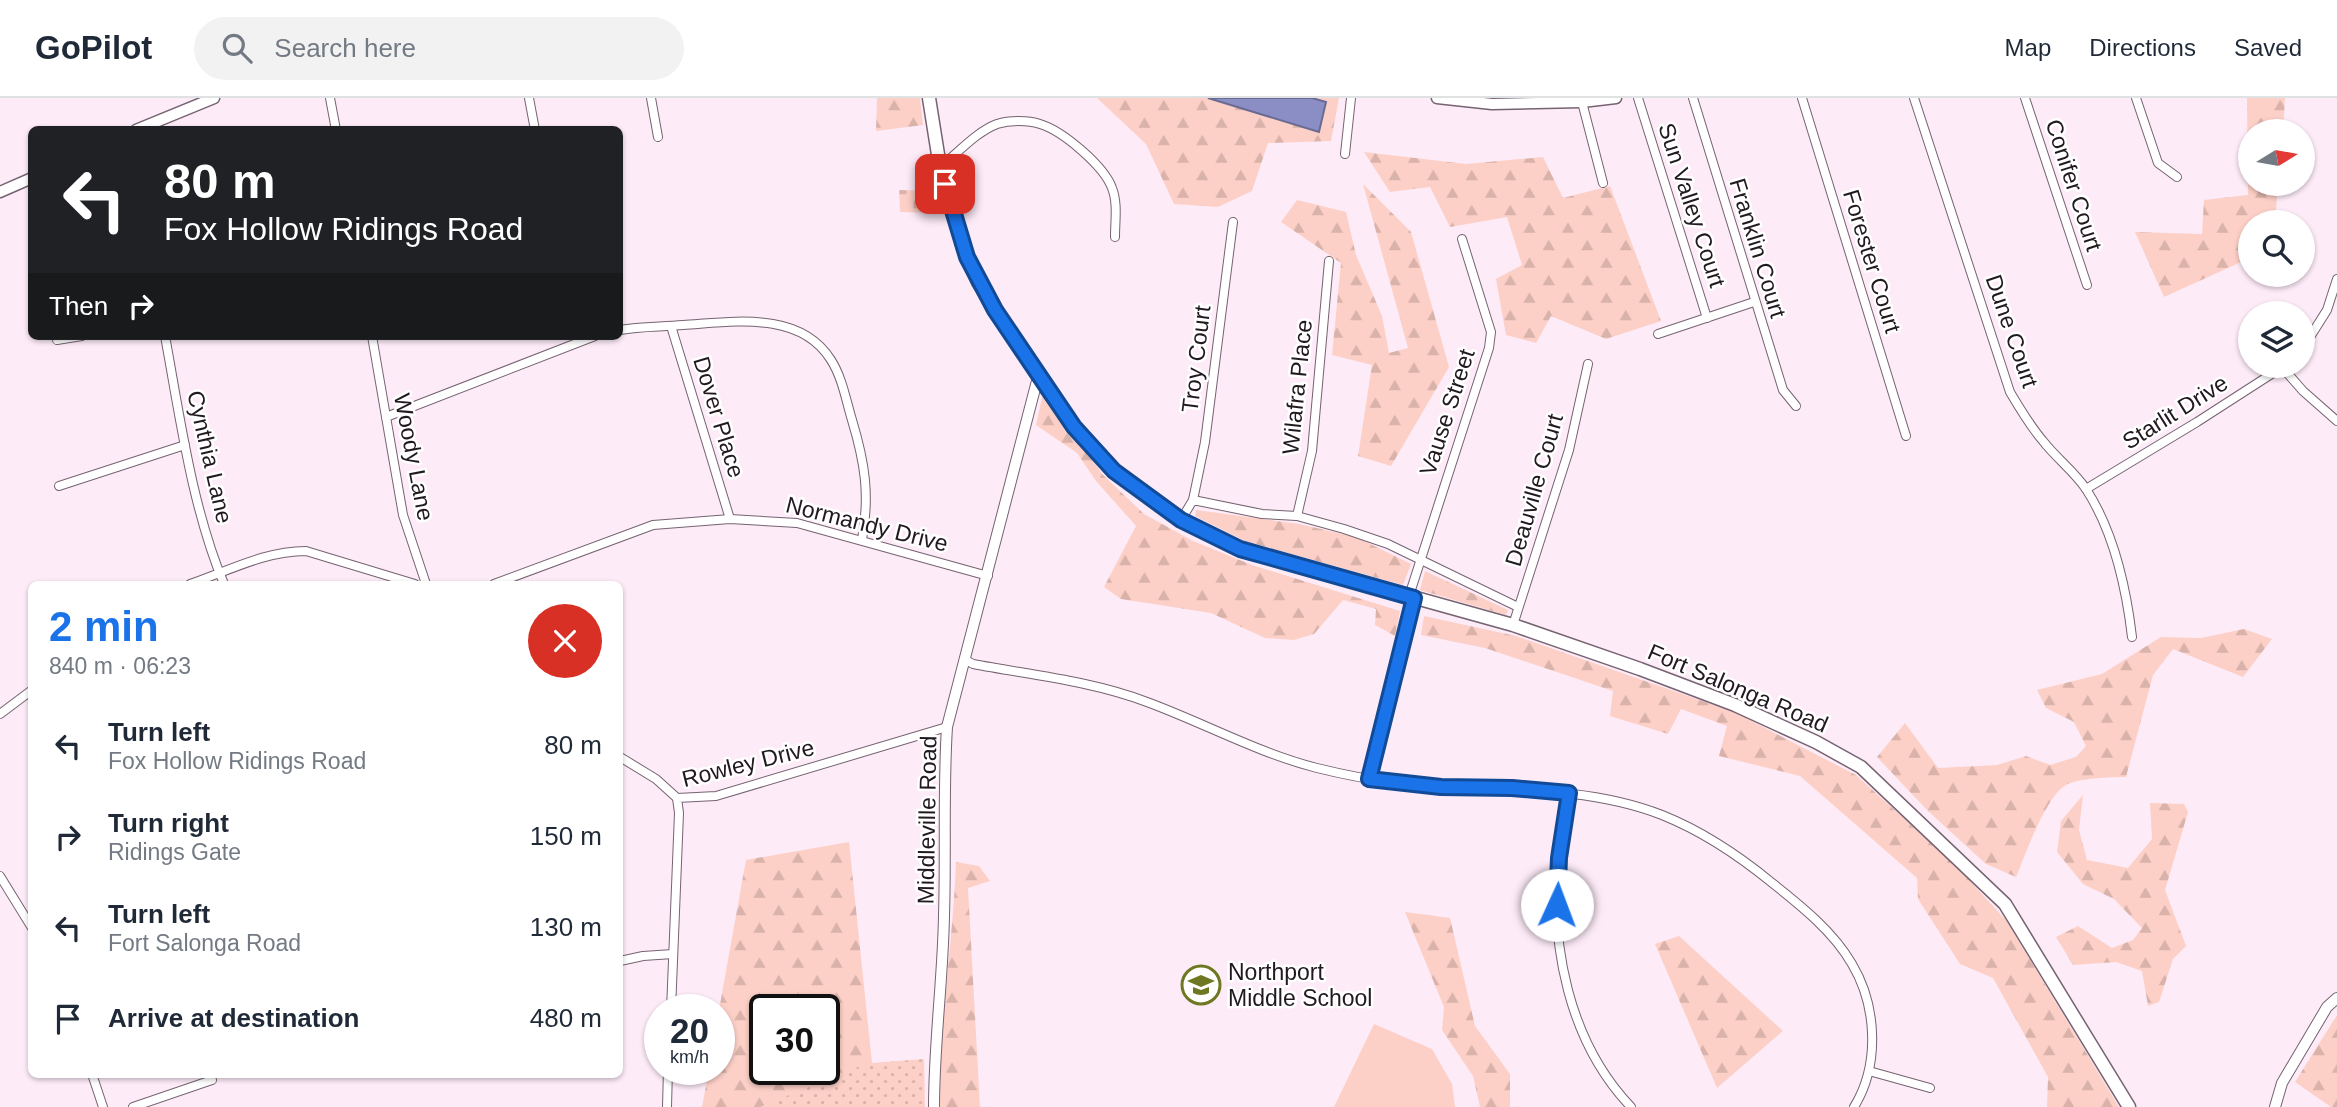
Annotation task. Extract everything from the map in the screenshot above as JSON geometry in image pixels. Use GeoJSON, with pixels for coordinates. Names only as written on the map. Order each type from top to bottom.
{"type":"FeatureCollection","features":[{"type":"Feature","properties":{"kind":"main road"},"geometry":{"type":"LineString","coordinates":[[146,126],[214,98]]}},
{"type":"Feature","properties":{"kind":"main road","name":"Fort Salonga Road"},"geometry":{"type":"LineString","coordinates":[[929,98],[940,167],[967,257],[978,282],[1038,377],[1074,427],[1114,471],[1181,520],[1240,549],[1513,625],[1640,669],[1735,705],[1816,742],[1861,767],[2005,904],[2129,1107]]}},
{"type":"Feature","properties":{"kind":"main road"},"geometry":{"type":"LineString","coordinates":[[1437,98],[1492,104],[1583,102],[1616,98]]}},
{"type":"Feature","properties":{"kind":"main road"},"geometry":{"type":"LineString","coordinates":[[0,192],[28,180]]}},
{"type":"Feature","properties":{"kind":"street"},"geometry":{"type":"LineString","coordinates":[[330,98],[335,126]]}},
{"type":"Feature","properties":{"kind":"street"},"geometry":{"type":"LineString","coordinates":[[529,98],[534,126]]}},
{"type":"Feature","properties":{"kind":"street"},"geometry":{"type":"LineString","coordinates":[[651,98],[657,137]]}},
{"type":"Feature","properties":{"kind":"street"},"geometry":{"type":"LineString","coordinates":[[1345,154],[1351,98]]}},
{"type":"Feature","properties":{"kind":"street","name":"Sun Valley Court"},"geometry":{"type":"LineString","coordinates":[[1638,98],[1707,318],[1754,302]]}},
{"type":"Feature","properties":{"kind":"street","name":"Franklin Court"},"geometry":{"type":"LineString","coordinates":[[1693,98],[1783,390],[1796,406]]}},
{"type":"Feature","properties":{"kind":"street","name":"Forester Court"},"geometry":{"type":"LineString","coordinates":[[1802,98],[1906,436]]}},
{"type":"Feature","properties":{"kind":"street","name":"Dune Court"},"geometry":{"type":"LineString","coordinates":[[1914,98],[2010,392],[2043,442],[2086,489],[2114,549],[2132,637]]}},
{"type":"Feature","properties":{"kind":"street","name":"Conifer Court"},"geometry":{"type":"LineString","coordinates":[[2025,98],[2087,285]]}},
{"type":"Feature","properties":{"kind":"street"},"geometry":{"type":"LineString","coordinates":[[2136,98],[2158,163],[2176,177]]}},
{"type":"Feature","properties":{"kind":"street"},"geometry":{"type":"LineString","coordinates":[[1583,102],[1603,183]]}},
{"type":"Feature","properties":{"kind":"street"},"geometry":{"type":"LineString","coordinates":[[940,167],[983,132],[998,124],[1019,121],[1041,124],[1060,135],[1101,169],[1112,188],[1116,204],[1115,237]]}},
{"type":"Feature","properties":{"kind":"street","name":"Troy Court"},"geometry":{"type":"LineString","coordinates":[[1194,500],[1205,442],[1233,222]]}},
{"type":"Feature","properties":{"kind":"street","name":"Vause Street"},"geometry":{"type":"LineString","coordinates":[[1369,779],[1419,560],[1489,348],[1491,332],[1462,239]]}},
{"type":"Feature","properties":{"kind":"street","name":"Wilafra Place"},"geometry":{"type":"LineString","coordinates":[[1297,516],[1312,451],[1329,261]]}},
{"type":"Feature","properties":{"kind":"street"},"geometry":{"type":"LineString","coordinates":[[2315,330],[2328,310],[2337,279]]}},
{"type":"Feature","properties":{"kind":"street"},"geometry":{"type":"LineString","coordinates":[[1658,334],[1707,318]]}},
{"type":"Feature","properties":{"kind":"street"},"geometry":{"type":"LineString","coordinates":[[623,330],[742,321],[770,322],[791,328],[812,340],[830,359],[841,383],[863,461],[867,511],[862,540]]}},
{"type":"Feature","properties":{"kind":"street","name":"Dover Place"},"geometry":{"type":"LineString","coordinates":[[671,326],[730,519]]}},
{"type":"Feature","properties":{"kind":"street","name":"Cynthia Lane"},"geometry":{"type":"LineString","coordinates":[[166,340],[185,445],[223,581]]}},
{"type":"Feature","properties":{"kind":"street","name":"Woody Lane"},"geometry":{"type":"LineString","coordinates":[[373,340],[403,515],[425,581]]}},
{"type":"Feature","properties":{"kind":"street"},"geometry":{"type":"LineString","coordinates":[[386,417],[585,340]]}},
{"type":"Feature","properties":{"kind":"street","name":"Deauville Court"},"geometry":{"type":"LineString","coordinates":[[1513,625],[1569,450],[1588,365]]}},
{"type":"Feature","properties":{"kind":"street","name":"Middleville Road"},"geometry":{"type":"LineString","coordinates":[[934,1107],[934,1058],[944,916],[944,783],[947,727],[1038,377]]}},
{"type":"Feature","properties":{"kind":"street","name":"Starlit Drive"},"geometry":{"type":"LineString","coordinates":[[2086,489],[2266,378]]}},
{"type":"Feature","properties":{"kind":"street"},"geometry":{"type":"LineString","coordinates":[[2292,378],[2337,421]]}},
{"type":"Feature","properties":{"kind":"street"},"geometry":{"type":"LineString","coordinates":[[59,486],[185,445]]}},
{"type":"Feature","properties":{"kind":"street"},"geometry":{"type":"LineString","coordinates":[[1181,520],[1194,500],[1262,514],[1297,516],[1388,544],[1518,607]]}},
{"type":"Feature","properties":{"kind":"street","name":"Normandy Drive"},"geometry":{"type":"LineString","coordinates":[[502,581],[653,526],[730,519],[797,523],[988,576]]}},
{"type":"Feature","properties":{"kind":"street"},"geometry":{"type":"LineString","coordinates":[[199,581],[269,555],[288,551],[306,551],[405,581]]}},
{"type":"Feature","properties":{"kind":"street"},"geometry":{"type":"LineString","coordinates":[[964,660],[1113,691],[1145,701],[1281,758],[1369,779],[1441,787],[1512,788],[1569,793],[1632,806],[1689,827],[1747,862],[1822,926],[1843,949],[1858,975],[1867,1000],[1872,1029],[1869,1071],[1854,1107]]}},
{"type":"Feature","properties":{"kind":"street"},"geometry":{"type":"LineString","coordinates":[[0,714],[28,693]]}},
{"type":"Feature","properties":{"kind":"street","name":"Rowley Drive"},"geometry":{"type":"LineString","coordinates":[[672,994],[679,813],[677,798],[716,796],[947,727]]}},
{"type":"Feature","properties":{"kind":"street"},"geometry":{"type":"LineString","coordinates":[[623,759],[656,779],[677,798]]}},
{"type":"Feature","properties":{"kind":"street"},"geometry":{"type":"LineString","coordinates":[[1569,793],[1559,858],[1557,905],[1559,946],[1564,973],[1577,1017],[1591,1049],[1608,1079],[1631,1107]]}},
{"type":"Feature","properties":{"kind":"street"},"geometry":{"type":"LineString","coordinates":[[0,876],[28,922]]}},
{"type":"Feature","properties":{"kind":"street"},"geometry":{"type":"LineString","coordinates":[[623,960],[673,954]]}},
{"type":"Feature","properties":{"kind":"street"},"geometry":{"type":"LineString","coordinates":[[2275,1107],[2282,1083],[2327,1007],[2337,998]]}},
{"type":"Feature","properties":{"kind":"street"},"geometry":{"type":"LineString","coordinates":[[1869,1071],[1930,1087]]}},
{"type":"Feature","properties":{"kind":"street"},"geometry":{"type":"LineString","coordinates":[[93,1078],[103,1107]]}},
{"type":"Feature","properties":{"kind":"street"},"geometry":{"type":"LineString","coordinates":[[133,1107],[212,1080]]}},
{"type":"Feature","properties":{"kind":"street"},"geometry":{"type":"LineString","coordinates":[[667,1107],[668,1085]]}},
{"type":"Feature","properties":{"kind":"green space"},"geometry":{"type":"Polygon","coordinates":[[[877,98],[920,98],[923,125],[876,131],[877,98]]]}},
{"type":"Feature","properties":{"kind":"green space"},"geometry":{"type":"Polygon","coordinates":[[[1097,98],[1339,98],[1331,141],[1268,143],[1252,191],[1218,207],[1174,204],[1146,144],[1097,98]]]}},
{"type":"Feature","properties":{"kind":"green space"},"geometry":{"type":"Polygon","coordinates":[[[2247,98],[2285,98],[2284,119],[2247,119],[2247,98]]]}},
{"type":"Feature","properties":{"kind":"green space"},"geometry":{"type":"Polygon","coordinates":[[[1364,152],[1466,164],[1543,157],[1563,198],[1610,186],[1661,321],[1606,339],[1551,316],[1536,343],[1506,335],[1496,279],[1522,265],[1507,217],[1450,227],[1430,187],[1390,192],[1364,152]]]}},
{"type":"Feature","properties":{"kind":"green space"},"geometry":{"type":"Polygon","coordinates":[[[1363,184],[1411,232],[1449,367],[1391,466],[1358,456],[1372,365],[1332,355],[1341,263],[1281,222],[1297,200],[1346,212],[1356,255],[1382,316],[1389,353],[1408,348],[1363,184]]]}},
{"type":"Feature","properties":{"kind":"green space"},"geometry":{"type":"Polygon","coordinates":[[[899,190],[934,191],[939,213],[900,212],[899,190]]]}},
{"type":"Feature","properties":{"kind":"green space"},"geometry":{"type":"Polygon","coordinates":[[[2277,196],[2276,210],[2238,210],[2238,263],[2164,297],[2135,232],[2202,234],[2204,200],[2277,196]]]}},
{"type":"Feature","properties":{"kind":"green space"},"geometry":{"type":"Polygon","coordinates":[[[1043,393],[1103,475],[1144,514],[1193,541],[1252,565],[1400,611],[1395,636],[1375,625],[1376,609],[1343,600],[1314,634],[1294,640],[1265,638],[1211,613],[1121,599],[1104,587],[1136,526],[1096,481],[1077,453],[1036,425],[1043,393]]]}},
{"type":"Feature","properties":{"kind":"green space"},"geometry":{"type":"Polygon","coordinates":[[[1196,510],[1299,524],[1356,537],[1411,564],[1403,585],[1245,541],[1195,516],[1196,510]]]}},
{"type":"Feature","properties":{"kind":"green space"},"geometry":{"type":"Polygon","coordinates":[[[1425,571],[1508,610],[1506,615],[1420,590],[1425,571]]]}},
{"type":"Feature","properties":{"kind":"green space"},"geometry":{"type":"Polygon","coordinates":[[[1424,616],[1516,636],[1734,712],[1856,775],[1954,864],[2006,920],[2119,1107],[2047,1107],[2048,1077],[1993,978],[1960,964],[1918,899],[1917,878],[1800,776],[1719,756],[1727,726],[1681,709],[1668,734],[1610,716],[1613,691],[1485,648],[1421,635],[1424,616]]]}},
{"type":"Feature","properties":{"kind":"green space"},"geometry":{"type":"Polygon","coordinates":[[[2244,629],[2272,639],[2243,677],[2173,649],[2153,675],[2126,777],[2078,781],[2058,791],[2037,827],[2016,877],[1986,864],[1928,811],[1877,757],[1905,723],[1938,768],[1997,765],[2026,756],[2050,765],[2076,757],[2086,746],[2074,722],[2046,708],[2037,690],[2102,674],[2161,637],[2201,638],[2244,629]]]}},
{"type":"Feature","properties":{"kind":"green space"},"geometry":{"type":"Polygon","coordinates":[[[2083,795],[2079,830],[2087,860],[2128,868],[2152,839],[2150,803],[2184,804],[2188,812],[2165,890],[2186,946],[2173,959],[2159,1002],[2148,1006],[2142,971],[2116,962],[2073,965],[2056,937],[2078,926],[2112,948],[2133,940],[2142,928],[2114,899],[2083,884],[2057,852],[2061,821],[2083,795]]]}},
{"type":"Feature","properties":{"kind":"green space"},"geometry":{"type":"Polygon","coordinates":[[[849,842],[872,1063],[924,1107],[702,1107],[706,1085],[735,1085],[735,994],[722,994],[746,860],[849,842]]]}},
{"type":"Feature","properties":{"kind":"green space"},"geometry":{"type":"Polygon","coordinates":[[[956,862],[979,866],[990,881],[968,888],[980,1107],[940,1107],[956,862]]]}},
{"type":"Feature","properties":{"kind":"green space"},"geometry":{"type":"Polygon","coordinates":[[[1405,912],[1450,918],[1475,1026],[1510,1074],[1510,1107],[1480,1107],[1473,1076],[1442,1030],[1444,1007],[1405,912]]]}},
{"type":"Feature","properties":{"kind":"green space"},"geometry":{"type":"Polygon","coordinates":[[[1679,936],[1783,1031],[1717,1088],[1655,944],[1679,936]]]}},
{"type":"Feature","properties":{"kind":"green space"},"geometry":{"type":"Polygon","coordinates":[[[2337,1015],[2337,1107],[2331,1107],[2295,1082],[2337,1015]]]}},
{"type":"Feature","properties":{"kind":"green space"},"geometry":{"type":"Polygon","coordinates":[[[1374,1024],[1432,1049],[1452,1084],[1455,1107],[1334,1107],[1374,1024]]]}},
{"type":"Feature","properties":{"kind":"green space"},"geometry":{"type":"Polygon","coordinates":[[[924,1059],[925,1107],[760,1107],[813,1085],[840,1085],[840,1074],[872,1063],[924,1059]]]}},
{"type":"Feature","properties":{"kind":"water"},"geometry":{"type":"Polygon","coordinates":[[[1208,98],[1312,98],[1326,102],[1319,132],[1208,98]]]}},
{"type":"Feature","properties":{"kind":"place","name":"Northport Middle School"},"geometry":{"type":"Point","coordinates":[1201,985]}},
{"type":"Feature","properties":{"kind":"route"},"geometry":{"type":"LineString","coordinates":[[945,184],[967,257],[978,282],[1038,377],[1074,427],[1114,471],[1181,520],[1240,549],[1414,598],[1369,779],[1441,787],[1512,788],[1569,793],[1559,858],[1557,905]]}}]}
